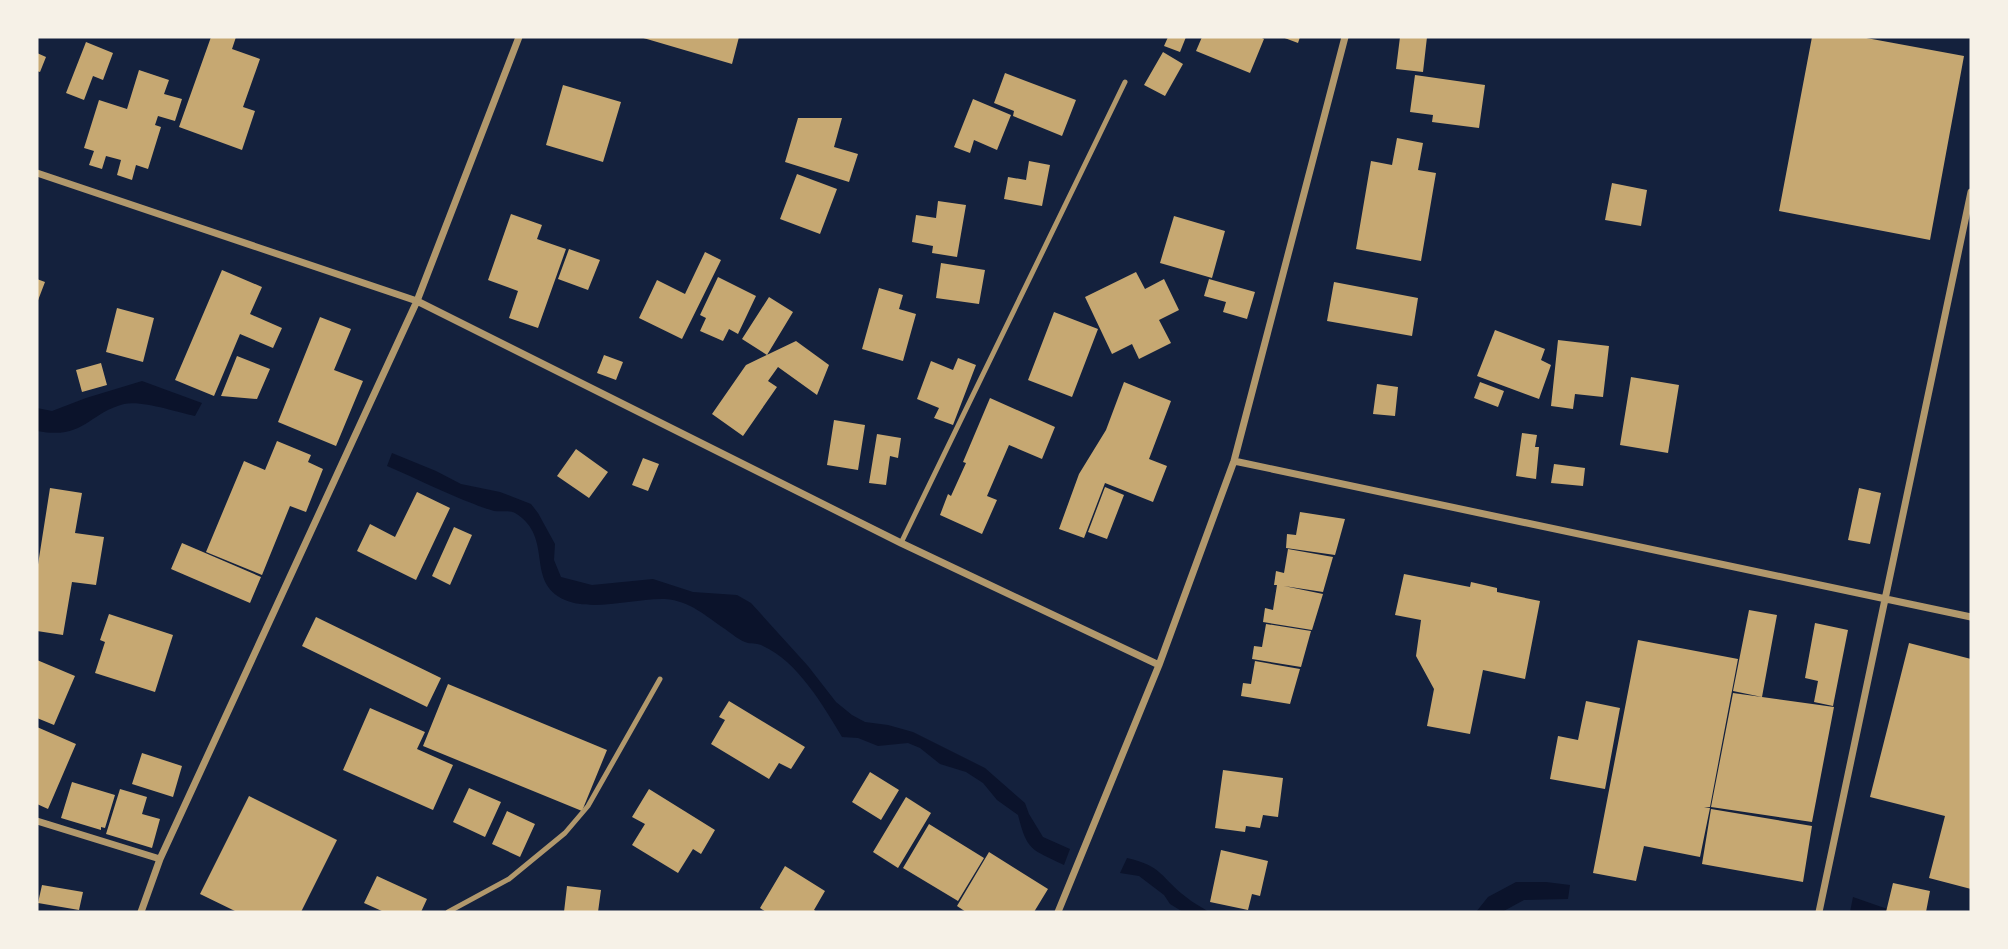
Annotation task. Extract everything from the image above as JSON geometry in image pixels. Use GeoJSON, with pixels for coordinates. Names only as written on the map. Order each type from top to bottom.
{"type":"FeatureCollection","features":[{"type":"Feature","properties":{"kind":"street"},"geometry":{"type":"LineString","coordinates":[[141,912],[160,859],[417,301],[519,37]]}},
{"type":"Feature","properties":{"kind":"street"},"geometry":{"type":"LineString","coordinates":[[1058,912],[1159,665],[1234,461],[1345,37]]}},
{"type":"Feature","properties":{"kind":"street"},"geometry":{"type":"LineString","coordinates":[[37,173],[417,301],[901,543],[1159,665]]}},
{"type":"Feature","properties":{"kind":"street"},"geometry":{"type":"LineString","coordinates":[[1819,912],[1971,192]]}},
{"type":"Feature","properties":{"kind":"street"},"geometry":{"type":"LineString","coordinates":[[1234,461],[1971,617]]}},
{"type":"Feature","properties":{"kind":"street"},"geometry":{"type":"LineString","coordinates":[[37,821],[160,859]]}},
{"type":"Feature","properties":{"kind":"lane"},"geometry":{"type":"LineString","coordinates":[[901,543],[1125,82]]}},
{"type":"Feature","properties":{"kind":"lane"},"geometry":{"type":"LineString","coordinates":[[449,912],[509,879],[565,833],[588,806],[660,679]]}},
{"type":"Feature","properties":{"kind":"water"},"geometry":{"type":"Polygon","coordinates":[[[142,381],[202,403],[195,416],[149,405],[124,404],[75,429],[53,433],[37,431],[37,408],[52,411],[142,381]]]}},
{"type":"Feature","properties":{"kind":"water"},"geometry":{"type":"Polygon","coordinates":[[[392,453],[461,484],[500,492],[531,504],[555,544],[554,560],[561,577],[592,585],[653,579],[693,592],[737,595],[751,603],[808,666],[836,702],[852,715],[865,722],[913,732],[985,768],[1025,803],[1043,837],[1070,849],[1064,865],[1032,848],[1024,836],[1018,815],[997,800],[983,783],[966,772],[940,764],[920,748],[908,743],[878,746],[858,738],[842,737],[808,685],[787,662],[761,645],[739,639],[690,606],[665,599],[601,605],[565,600],[553,592],[546,582],[538,546],[527,523],[515,513],[479,506],[387,466],[392,453]]]}},
{"type":"Feature","properties":{"kind":"water"},"geometry":{"type":"Polygon","coordinates":[[[1127,858],[1155,869],[1186,897],[1209,912],[1183,912],[1139,876],[1120,873],[1127,858]]]}},
{"type":"Feature","properties":{"kind":"water"},"geometry":{"type":"Polygon","coordinates":[[[1516,882],[1570,885],[1568,899],[1524,900],[1502,912],[1476,912],[1488,897],[1516,882]]]}},
{"type":"Feature","properties":{"kind":"water"},"geometry":{"type":"Polygon","coordinates":[[[1853,897],[1896,912],[1850,912],[1853,897]]]}},
{"type":"Feature","properties":{"kind":"building"},"geometry":{"type":"Polygon","coordinates":[[[211,37],[236,37],[232,49],[260,59],[243,107],[255,111],[242,150],[179,127],[211,37]]]}},
{"type":"Feature","properties":{"kind":"building"},"geometry":{"type":"Polygon","coordinates":[[[640,37],[739,37],[732,64],[640,37]]]}},
{"type":"Feature","properties":{"kind":"building"},"geometry":{"type":"Polygon","coordinates":[[[1168,37],[1186,37],[1180,52],[1164,46],[1168,37]]]}},
{"type":"Feature","properties":{"kind":"building"},"geometry":{"type":"Polygon","coordinates":[[[1202,37],[1264,39],[1250,73],[1196,51],[1202,37]]]}},
{"type":"Feature","properties":{"kind":"building"},"geometry":{"type":"Polygon","coordinates":[[[1282,37],[1300,37],[1298,43],[1282,37]]]}},
{"type":"Feature","properties":{"kind":"building"},"geometry":{"type":"Polygon","coordinates":[[[1400,37],[1427,37],[1423,72],[1396,69],[1400,37]]]}},
{"type":"Feature","properties":{"kind":"building"},"geometry":{"type":"Polygon","coordinates":[[[1812,37],[1861,37],[1964,56],[1930,240],[1779,211],[1812,37]]]}},
{"type":"Feature","properties":{"kind":"building"},"geometry":{"type":"Polygon","coordinates":[[[86,42],[113,53],[103,80],[93,76],[84,100],[66,93],[86,42]]]}},
{"type":"Feature","properties":{"kind":"building"},"geometry":{"type":"Polygon","coordinates":[[[1163,52],[1183,64],[1165,96],[1144,85],[1163,52]]]}},
{"type":"Feature","properties":{"kind":"building"},"geometry":{"type":"Polygon","coordinates":[[[37,53],[46,57],[40,72],[37,71],[37,53]]]}},
{"type":"Feature","properties":{"kind":"building"},"geometry":{"type":"Polygon","coordinates":[[[139,70],[169,80],[164,94],[182,99],[175,121],[158,116],[155,125],[161,127],[148,169],[136,165],[132,180],[117,175],[121,160],[106,156],[102,169],[89,165],[94,151],[84,148],[99,100],[127,109],[139,70]]]}},
{"type":"Feature","properties":{"kind":"building"},"geometry":{"type":"Polygon","coordinates":[[[1005,73],[1076,100],[1062,136],[1013,116],[1014,111],[994,103],[1005,73]]]}},
{"type":"Feature","properties":{"kind":"building"},"geometry":{"type":"Polygon","coordinates":[[[1415,75],[1485,85],[1479,128],[1432,122],[1433,115],[1410,112],[1415,75]]]}},
{"type":"Feature","properties":{"kind":"building"},"geometry":{"type":"Polygon","coordinates":[[[563,85],[621,102],[603,162],[546,145],[563,85]]]}},
{"type":"Feature","properties":{"kind":"building"},"geometry":{"type":"Polygon","coordinates":[[[973,99],[1011,115],[997,150],[974,140],[970,153],[954,147],[973,99]]]}},
{"type":"Feature","properties":{"kind":"building"},"geometry":{"type":"Polygon","coordinates":[[[798,118],[842,118],[834,147],[858,154],[849,182],[785,162],[798,118]]]}},
{"type":"Feature","properties":{"kind":"building"},"geometry":{"type":"Polygon","coordinates":[[[1397,138],[1423,143],[1418,170],[1436,173],[1421,261],[1356,249],[1371,161],[1392,165],[1397,138]]]}},
{"type":"Feature","properties":{"kind":"building"},"geometry":{"type":"Polygon","coordinates":[[[1029,161],[1050,165],[1042,206],[1004,199],[1008,177],[1026,180],[1029,161]]]}},
{"type":"Feature","properties":{"kind":"building"},"geometry":{"type":"Polygon","coordinates":[[[797,174],[837,189],[820,234],[780,219],[797,174]]]}},
{"type":"Feature","properties":{"kind":"building"},"geometry":{"type":"Polygon","coordinates":[[[1612,183],[1647,190],[1641,226],[1605,220],[1612,183]]]}},
{"type":"Feature","properties":{"kind":"building"},"geometry":{"type":"Polygon","coordinates":[[[938,201],[966,205],[957,257],[932,253],[933,246],[912,242],[916,215],[936,218],[938,201]]]}},
{"type":"Feature","properties":{"kind":"building"},"geometry":{"type":"Polygon","coordinates":[[[511,214],[542,225],[537,239],[566,249],[538,328],[509,318],[518,291],[488,280],[511,214]]]}},
{"type":"Feature","properties":{"kind":"building"},"geometry":{"type":"Polygon","coordinates":[[[1174,216],[1225,231],[1212,278],[1160,263],[1174,216]]]}},
{"type":"Feature","properties":{"kind":"building"},"geometry":{"type":"Polygon","coordinates":[[[569,249],[600,260],[588,290],[558,279],[569,249]]]}},
{"type":"Feature","properties":{"kind":"building"},"geometry":{"type":"Polygon","coordinates":[[[705,252],[721,260],[682,339],[639,318],[657,280],[685,294],[705,252]]]}},
{"type":"Feature","properties":{"kind":"building"},"geometry":{"type":"Polygon","coordinates":[[[941,263],[985,270],[979,304],[936,298],[941,263]]]}},
{"type":"Feature","properties":{"kind":"building"},"geometry":{"type":"Polygon","coordinates":[[[222,270],[262,287],[250,314],[282,328],[273,348],[240,334],[214,396],[175,380],[222,270]]]}},
{"type":"Feature","properties":{"kind":"building"},"geometry":{"type":"Polygon","coordinates":[[[1136,272],[1145,289],[1164,279],[1179,310],[1159,320],[1171,343],[1139,359],[1132,344],[1112,354],[1085,297],[1136,272]]]}},
{"type":"Feature","properties":{"kind":"building"},"geometry":{"type":"Polygon","coordinates":[[[718,277],[756,296],[738,334],[729,329],[723,341],[700,331],[706,318],[700,315],[718,277]]]}},
{"type":"Feature","properties":{"kind":"building"},"geometry":{"type":"Polygon","coordinates":[[[37,279],[45,282],[37,303],[37,279]]]}},
{"type":"Feature","properties":{"kind":"building"},"geometry":{"type":"Polygon","coordinates":[[[1209,279],[1255,292],[1247,319],[1223,312],[1226,302],[1204,296],[1209,279]]]}},
{"type":"Feature","properties":{"kind":"building"},"geometry":{"type":"Polygon","coordinates":[[[1334,282],[1418,298],[1412,336],[1327,321],[1334,282]]]}},
{"type":"Feature","properties":{"kind":"building"},"geometry":{"type":"Polygon","coordinates":[[[879,288],[903,295],[899,309],[916,314],[903,361],[862,349],[879,288]]]}},
{"type":"Feature","properties":{"kind":"building"},"geometry":{"type":"Polygon","coordinates":[[[769,297],[793,312],[767,355],[742,339],[769,297]]]}},
{"type":"Feature","properties":{"kind":"building"},"geometry":{"type":"Polygon","coordinates":[[[117,308],[154,318],[143,362],[106,352],[117,308]]]}},
{"type":"Feature","properties":{"kind":"building"},"geometry":{"type":"Polygon","coordinates":[[[1054,312],[1098,329],[1072,397],[1028,380],[1054,312]]]}},
{"type":"Feature","properties":{"kind":"building"},"geometry":{"type":"Polygon","coordinates":[[[320,317],[351,329],[334,370],[363,381],[336,446],[278,422],[320,317]]]}},
{"type":"Feature","properties":{"kind":"building"},"geometry":{"type":"Polygon","coordinates":[[[1495,330],[1545,349],[1541,360],[1551,365],[1539,399],[1477,376],[1495,330]]]}},
{"type":"Feature","properties":{"kind":"building"},"geometry":{"type":"Polygon","coordinates":[[[1558,340],[1609,346],[1603,397],[1575,394],[1573,409],[1551,406],[1558,340]]]}},
{"type":"Feature","properties":{"kind":"building"},"geometry":{"type":"Polygon","coordinates":[[[796,341],[829,365],[817,395],[778,367],[768,381],[777,387],[743,436],[712,414],[746,365],[796,341]]]}},
{"type":"Feature","properties":{"kind":"building"},"geometry":{"type":"Polygon","coordinates":[[[604,355],[623,362],[616,380],[597,373],[604,355]]]}},
{"type":"Feature","properties":{"kind":"building"},"geometry":{"type":"Polygon","coordinates":[[[237,356],[270,369],[257,399],[221,396],[237,356]]]}},
{"type":"Feature","properties":{"kind":"building"},"geometry":{"type":"Polygon","coordinates":[[[958,358],[976,365],[953,425],[934,418],[939,408],[917,399],[931,361],[953,370],[958,358]]]}},
{"type":"Feature","properties":{"kind":"building"},"geometry":{"type":"Polygon","coordinates":[[[101,363],[107,385],[82,392],[76,370],[101,363]]]}},
{"type":"Feature","properties":{"kind":"building"},"geometry":{"type":"Polygon","coordinates":[[[1631,377],[1679,385],[1668,453],[1620,445],[1631,377]]]}},
{"type":"Feature","properties":{"kind":"building"},"geometry":{"type":"Polygon","coordinates":[[[1124,382],[1171,401],[1149,459],[1167,466],[1153,502],[1105,483],[1084,538],[1059,529],[1079,474],[1106,430],[1124,382]]]}},
{"type":"Feature","properties":{"kind":"building"},"geometry":{"type":"Polygon","coordinates":[[[1480,382],[1504,391],[1498,407],[1474,398],[1480,382]]]}},
{"type":"Feature","properties":{"kind":"building"},"geometry":{"type":"Polygon","coordinates":[[[1377,384],[1398,387],[1395,416],[1373,414],[1377,384]]]}},
{"type":"Feature","properties":{"kind":"building"},"geometry":{"type":"Polygon","coordinates":[[[990,398],[1055,427],[1042,459],[1009,445],[987,496],[997,500],[982,534],[940,515],[948,494],[951,496],[966,463],[963,462],[990,398]]]}},
{"type":"Feature","properties":{"kind":"building"},"geometry":{"type":"Polygon","coordinates":[[[834,420],[865,425],[858,470],[827,465],[834,420]]]}},
{"type":"Feature","properties":{"kind":"building"},"geometry":{"type":"Polygon","coordinates":[[[1522,433],[1537,435],[1535,447],[1539,447],[1536,479],[1516,476],[1522,433]]]}},
{"type":"Feature","properties":{"kind":"building"},"geometry":{"type":"Polygon","coordinates":[[[877,434],[901,438],[898,458],[890,456],[886,485],[869,483],[877,434]]]}},
{"type":"Feature","properties":{"kind":"building"},"geometry":{"type":"Polygon","coordinates":[[[277,441],[311,455],[308,462],[323,469],[306,512],[290,506],[262,575],[206,552],[244,461],[265,470],[277,441]]]}},
{"type":"Feature","properties":{"kind":"building"},"geometry":{"type":"Polygon","coordinates":[[[576,449],[608,472],[589,498],[557,476],[576,449]]]}},
{"type":"Feature","properties":{"kind":"building"},"geometry":{"type":"Polygon","coordinates":[[[643,458],[659,464],[648,491],[632,485],[643,458]]]}},
{"type":"Feature","properties":{"kind":"building"},"geometry":{"type":"Polygon","coordinates":[[[1554,464],[1585,468],[1583,486],[1551,483],[1554,464]]]}},
{"type":"Feature","properties":{"kind":"building"},"geometry":{"type":"Polygon","coordinates":[[[1105,487],[1124,495],[1107,539],[1088,532],[1105,487]]]}},
{"type":"Feature","properties":{"kind":"building"},"geometry":{"type":"Polygon","coordinates":[[[50,488],[82,493],[75,533],[104,537],[96,585],[72,582],[63,635],[37,631],[37,571],[50,488]]]}},
{"type":"Feature","properties":{"kind":"building"},"geometry":{"type":"Polygon","coordinates":[[[1859,488],[1881,493],[1870,544],[1848,540],[1859,488]]]}},
{"type":"Feature","properties":{"kind":"building"},"geometry":{"type":"Polygon","coordinates":[[[417,492],[450,508],[416,580],[357,551],[370,524],[395,537],[417,492]]]}},
{"type":"Feature","properties":{"kind":"building"},"geometry":{"type":"Polygon","coordinates":[[[1300,512],[1345,519],[1335,555],[1286,548],[1287,534],[1296,535],[1300,512]]]}},
{"type":"Feature","properties":{"kind":"building"},"geometry":{"type":"Polygon","coordinates":[[[454,527],[472,535],[450,585],[432,576],[454,527]]]}},
{"type":"Feature","properties":{"kind":"building"},"geometry":{"type":"Polygon","coordinates":[[[182,543],[261,577],[250,603],[171,569],[182,543]]]}},
{"type":"Feature","properties":{"kind":"building"},"geometry":{"type":"Polygon","coordinates":[[[1288,549],[1333,557],[1323,592],[1284,586],[1323,594],[1312,630],[1263,622],[1265,608],[1273,610],[1276,571],[1284,573],[1288,549]]]}},
{"type":"Feature","properties":{"kind":"building"},"geometry":{"type":"Polygon","coordinates":[[[1404,574],[1470,587],[1471,582],[1497,588],[1497,592],[1540,601],[1525,679],[1483,670],[1470,734],[1427,726],[1434,689],[1416,656],[1421,620],[1395,615],[1404,574]]]}},
{"type":"Feature","properties":{"kind":"building"},"geometry":{"type":"Polygon","coordinates":[[[1749,610],[1777,615],[1762,697],[1733,691],[1749,610]]]}},
{"type":"Feature","properties":{"kind":"building"},"geometry":{"type":"Polygon","coordinates":[[[109,614],[173,635],[155,692],[95,673],[105,642],[100,640],[109,614]]]}},
{"type":"Feature","properties":{"kind":"building"},"geometry":{"type":"Polygon","coordinates":[[[316,617],[441,678],[427,707],[302,646],[316,617]]]}},
{"type":"Feature","properties":{"kind":"building"},"geometry":{"type":"Polygon","coordinates":[[[1815,623],[1848,630],[1833,706],[1814,702],[1818,681],[1805,678],[1815,623]]]}},
{"type":"Feature","properties":{"kind":"building"},"geometry":{"type":"Polygon","coordinates":[[[1266,624],[1311,631],[1301,667],[1252,659],[1254,646],[1262,647],[1266,624]]]}},
{"type":"Feature","properties":{"kind":"building"},"geometry":{"type":"Polygon","coordinates":[[[1638,640],[1738,659],[1710,807],[1704,807],[1710,808],[1700,857],[1644,846],[1636,881],[1593,873],[1638,640]]]}},
{"type":"Feature","properties":{"kind":"building"},"geometry":{"type":"Polygon","coordinates":[[[1909,643],[1971,659],[1971,889],[1929,878],[1945,816],[1870,797],[1909,643]]]}},
{"type":"Feature","properties":{"kind":"building"},"geometry":{"type":"Polygon","coordinates":[[[37,660],[75,676],[54,725],[37,718],[37,660]]]}},
{"type":"Feature","properties":{"kind":"building"},"geometry":{"type":"Polygon","coordinates":[[[1255,661],[1300,669],[1290,704],[1241,696],[1243,683],[1251,684],[1255,661]]]}},
{"type":"Feature","properties":{"kind":"building"},"geometry":{"type":"Polygon","coordinates":[[[448,684],[607,750],[582,811],[423,746],[448,684]]]}},
{"type":"Feature","properties":{"kind":"building"},"geometry":{"type":"Polygon","coordinates":[[[1733,693],[1834,707],[1812,822],[1711,807],[1733,693]]]}},
{"type":"Feature","properties":{"kind":"building"},"geometry":{"type":"Polygon","coordinates":[[[729,701],[805,747],[791,769],[779,763],[769,779],[711,744],[725,720],[719,717],[729,701]]]}},
{"type":"Feature","properties":{"kind":"building"},"geometry":{"type":"Polygon","coordinates":[[[1586,701],[1620,708],[1605,789],[1550,779],[1558,736],[1578,740],[1586,701]]]}},
{"type":"Feature","properties":{"kind":"building"},"geometry":{"type":"Polygon","coordinates":[[[370,708],[425,732],[417,749],[453,765],[433,810],[343,770],[370,708]]]}},
{"type":"Feature","properties":{"kind":"building"},"geometry":{"type":"Polygon","coordinates":[[[37,727],[76,744],[48,809],[37,804],[37,727]]]}},
{"type":"Feature","properties":{"kind":"building"},"geometry":{"type":"Polygon","coordinates":[[[142,753],[182,766],[173,797],[132,784],[142,753]]]}},
{"type":"Feature","properties":{"kind":"building"},"geometry":{"type":"Polygon","coordinates":[[[1223,770],[1283,778],[1278,817],[1263,815],[1260,828],[1246,826],[1245,832],[1215,828],[1223,770]]]}},
{"type":"Feature","properties":{"kind":"building"},"geometry":{"type":"Polygon","coordinates":[[[870,772],[899,790],[881,820],[852,802],[870,772]]]}},
{"type":"Feature","properties":{"kind":"building"},"geometry":{"type":"Polygon","coordinates":[[[72,782],[115,795],[105,828],[101,827],[101,830],[61,818],[72,782]]]}},
{"type":"Feature","properties":{"kind":"building"},"geometry":{"type":"Polygon","coordinates":[[[469,788],[501,802],[485,837],[453,822],[469,788]]]}},
{"type":"Feature","properties":{"kind":"building"},"geometry":{"type":"Polygon","coordinates":[[[120,789],[147,797],[142,814],[160,819],[152,848],[106,834],[120,789]]]}},
{"type":"Feature","properties":{"kind":"building"},"geometry":{"type":"Polygon","coordinates":[[[649,789],[715,830],[701,854],[693,849],[678,873],[632,845],[645,824],[632,817],[649,789]]]}},
{"type":"Feature","properties":{"kind":"building"},"geometry":{"type":"Polygon","coordinates":[[[249,796],[337,840],[301,912],[237,912],[200,894],[249,796]]]}},
{"type":"Feature","properties":{"kind":"building"},"geometry":{"type":"Polygon","coordinates":[[[906,797],[931,813],[898,868],[873,852],[906,797]]]}},
{"type":"Feature","properties":{"kind":"building"},"geometry":{"type":"Polygon","coordinates":[[[1711,809],[1812,826],[1803,882],[1702,864],[1711,809]]]}},
{"type":"Feature","properties":{"kind":"building"},"geometry":{"type":"Polygon","coordinates":[[[507,811],[535,824],[520,857],[492,844],[507,811]]]}},
{"type":"Feature","properties":{"kind":"building"},"geometry":{"type":"Polygon","coordinates":[[[929,824],[984,858],[958,901],[903,868],[929,824]]]}},
{"type":"Feature","properties":{"kind":"building"},"geometry":{"type":"Polygon","coordinates":[[[1221,850],[1268,861],[1260,896],[1252,894],[1248,910],[1210,902],[1221,850]]]}},
{"type":"Feature","properties":{"kind":"building"},"geometry":{"type":"Polygon","coordinates":[[[989,852],[1048,889],[1034,912],[966,912],[957,906],[989,852]]]}},
{"type":"Feature","properties":{"kind":"building"},"geometry":{"type":"Polygon","coordinates":[[[785,866],[825,891],[814,910],[817,912],[766,912],[760,908],[785,866]]]}},
{"type":"Feature","properties":{"kind":"building"},"geometry":{"type":"Polygon","coordinates":[[[377,876],[427,899],[421,912],[384,912],[364,903],[377,876]]]}},
{"type":"Feature","properties":{"kind":"building"},"geometry":{"type":"Polygon","coordinates":[[[1893,883],[1930,891],[1926,912],[1886,912],[1893,883]]]}},
{"type":"Feature","properties":{"kind":"building"},"geometry":{"type":"Polygon","coordinates":[[[42,885],[83,892],[79,910],[38,903],[42,885]]]}},
{"type":"Feature","properties":{"kind":"building"},"geometry":{"type":"Polygon","coordinates":[[[567,886],[601,890],[598,912],[564,912],[567,886]]]}}]}
